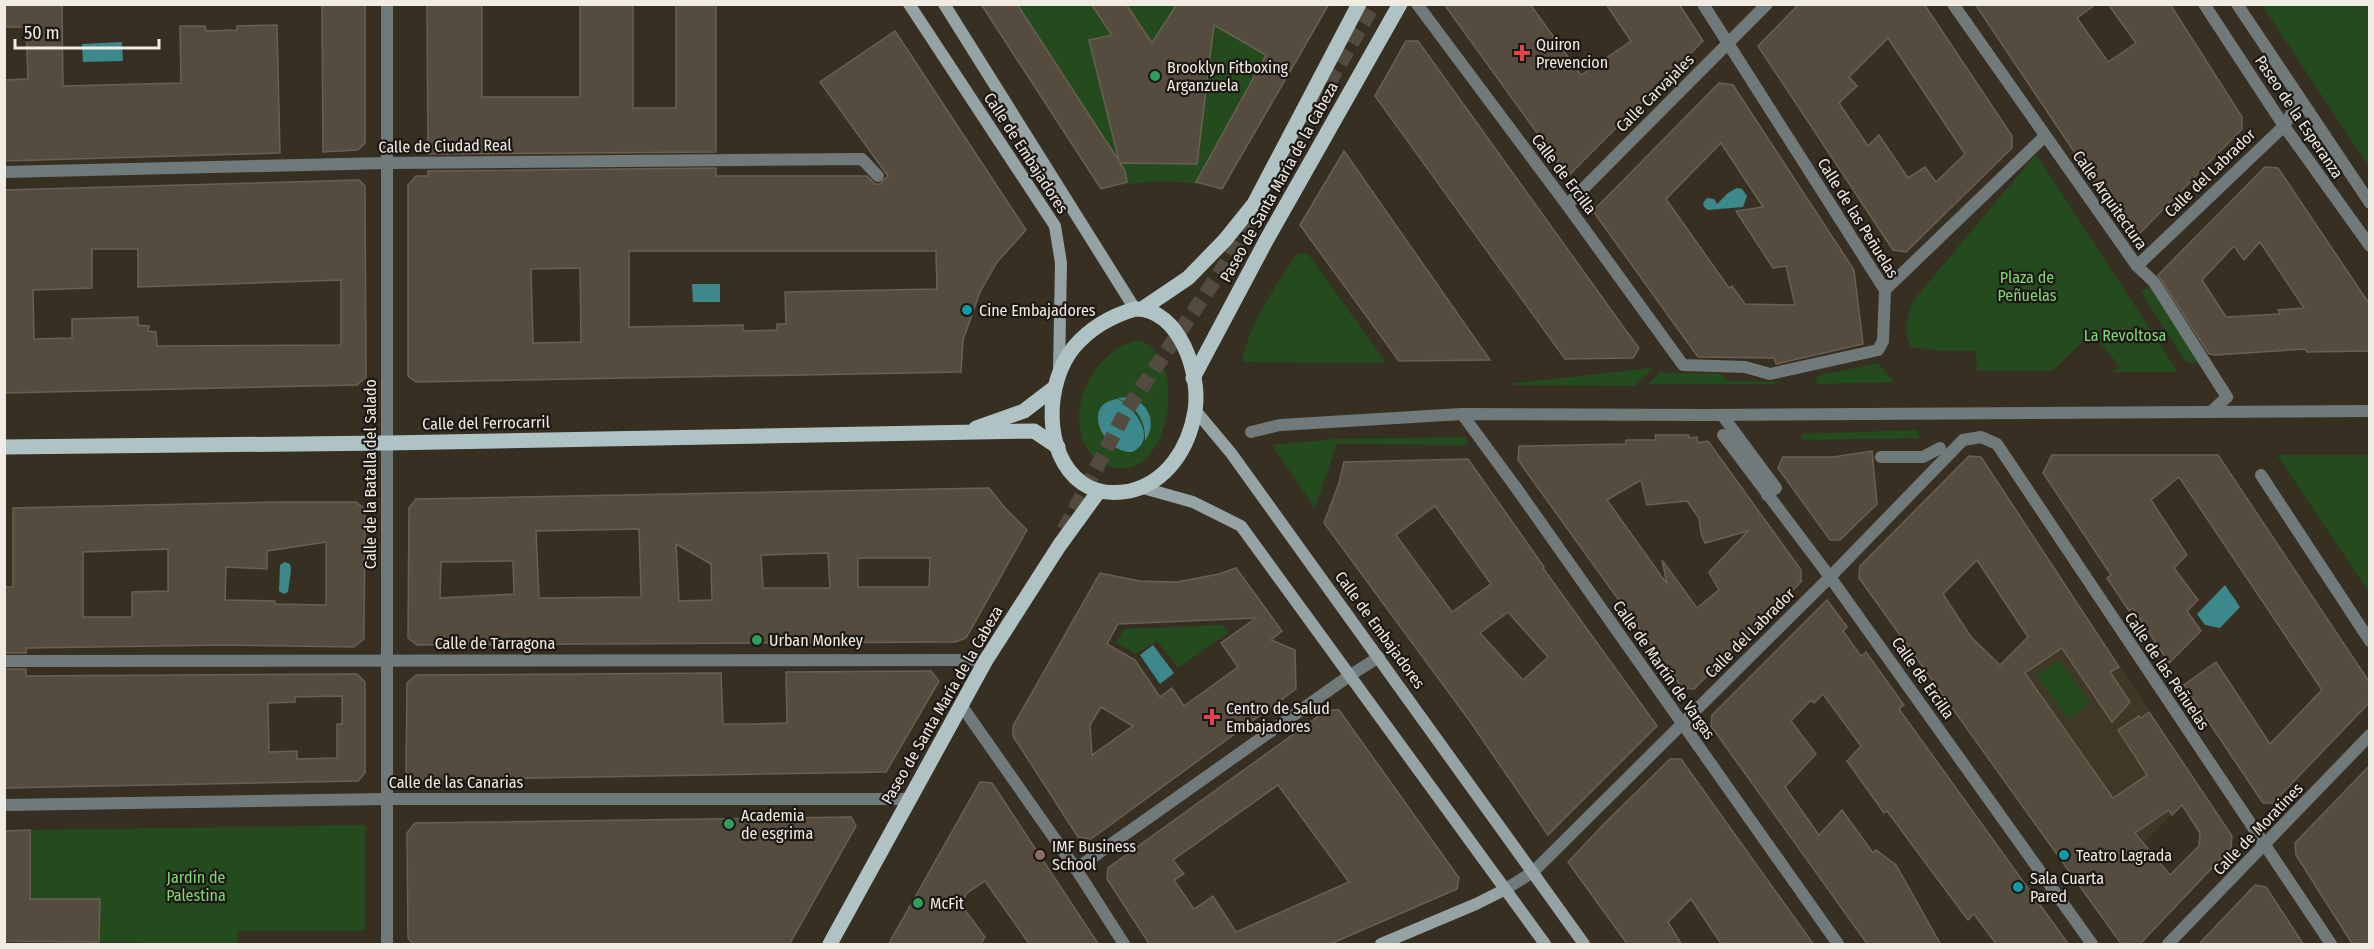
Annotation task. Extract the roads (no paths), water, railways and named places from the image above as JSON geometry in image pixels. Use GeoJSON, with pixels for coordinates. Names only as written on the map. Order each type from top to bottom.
{"type":"FeatureCollection","features":[{"type":"Feature","properties":{"kind":"main road","name":"Calle de Embajadores"},"geometry":{"type":"LineString","coordinates":[[909,4],[1055,226],[1061,263],[1057,381]]}},
{"type":"Feature","properties":{"kind":"main road","name":"Calle de Embajadores"},"geometry":{"type":"LineString","coordinates":[[944,4],[1138,309]]}},
{"type":"Feature","properties":{"kind":"main road","name":"Paseo de Santa María de la Cabeza"},"geometry":{"type":"LineString","coordinates":[[1138,309],[1188,278],[1225,240],[1254,204],[1359,4]]}},
{"type":"Feature","properties":{"kind":"main road","name":"Paseo de Santa María de la Cabeza"},"geometry":{"type":"LineString","coordinates":[[1193,378],[1267,239],[1400,4]]}},
{"type":"Feature","properties":{"kind":"main road"},"geometry":{"type":"LineString","coordinates":[[1143,488],[1162,475],[1177,458],[1185,445],[1195,410],[1193,378],[1185,348],[1167,321],[1138,309],[1115,315],[1094,329],[1074,347],[1057,381],[1053,420],[1058,447],[1065,462],[1075,477],[1088,487],[1111,493],[1143,488],[1193,502],[1241,526],[1545,945]]}},
{"type":"Feature","properties":{"kind":"main road","name":"Calle del Ferrocarril"},"geometry":{"type":"LineString","coordinates":[[968,432],[1024,411],[1057,381]]}},
{"type":"Feature","properties":{"kind":"main road","name":"Calle de Embajadores"},"geometry":{"type":"LineString","coordinates":[[1195,410],[1231,453],[1584,945]]}},
{"type":"Feature","properties":{"kind":"main road","name":"Calle del Ferrocarril"},"geometry":{"type":"LineString","coordinates":[[4,447],[387,443],[1034,431],[1058,447]]}},
{"type":"Feature","properties":{"kind":"main road","name":"Paseo de Santa María de la Cabeza"},"geometry":{"type":"LineString","coordinates":[[830,945],[986,660],[1059,546],[1099,491]]}},
{"type":"Feature","properties":{"kind":"main road"},"geometry":{"type":"LineString","coordinates":[[1380,945],[1504,890]]}},
{"type":"Feature","properties":{"kind":"street","name":"Calle de la Batalla del Salado"},"geometry":{"type":"LineString","coordinates":[[387,4],[387,945]]}},
{"type":"Feature","properties":{"kind":"street","name":"Calle de Ercilla"},"geometry":{"type":"LineString","coordinates":[[1417,4],[1683,365]]}},
{"type":"Feature","properties":{"kind":"street","name":"Calle de las Peñuelas"},"geometry":{"type":"LineString","coordinates":[[1683,365],[1744,368],[1770,374],[1878,350],[1883,341],[1885,290],[1703,4]]}},
{"type":"Feature","properties":{"kind":"street","name":"Calle Carvajales"},"geometry":{"type":"LineString","coordinates":[[1567,205],[1767,4]]}},
{"type":"Feature","properties":{"kind":"street","name":"Calle Arquitectura"},"geometry":{"type":"LineString","coordinates":[[1953,4],[2137,266],[2154,282],[2227,397],[2211,412]]}},
{"type":"Feature","properties":{"kind":"street","name":"Paseo de la Esperanza"},"geometry":{"type":"LineString","coordinates":[[2204,4],[2284,126],[2370,246]]}},
{"type":"Feature","properties":{"kind":"street","name":"Paseo de la Esperanza"},"geometry":{"type":"LineString","coordinates":[[2236,4],[2370,203]]}},
{"type":"Feature","properties":{"kind":"street","name":"Calle del Labrador"},"geometry":{"type":"LineString","coordinates":[[2137,266],[2284,126],[2300,99]]}},
{"type":"Feature","properties":{"kind":"street"},"geometry":{"type":"LineString","coordinates":[[1885,290],[2045,136]]}},
{"type":"Feature","properties":{"kind":"street","name":"Calle de Ciudad Real"},"geometry":{"type":"LineString","coordinates":[[4,172],[387,163],[861,159],[878,176]]}},
{"type":"Feature","properties":{"kind":"street"},"geometry":{"type":"LineString","coordinates":[[1251,432],[1280,425],[1462,414],[1722,415],[2370,411]]}},
{"type":"Feature","properties":{"kind":"street","name":"Calle de Martín de Vargas"},"geometry":{"type":"LineString","coordinates":[[1462,414],[1838,945]]}},
{"type":"Feature","properties":{"kind":"street"},"geometry":{"type":"LineString","coordinates":[[1722,415],[1776,488],[1767,495]]}},
{"type":"Feature","properties":{"kind":"street","name":"Calle de Ercilla"},"geometry":{"type":"LineString","coordinates":[[1723,435],[1830,576],[2092,945]]}},
{"type":"Feature","properties":{"kind":"street","name":"Calle de las Peñuelas"},"geometry":{"type":"LineString","coordinates":[[1963,440],[1981,437],[1997,444],[2331,945]]}},
{"type":"Feature","properties":{"kind":"street","name":"Calle del Labrador"},"geometry":{"type":"LineString","coordinates":[[1533,872],[1682,725],[1963,440]]}},
{"type":"Feature","properties":{"kind":"street"},"geometry":{"type":"LineString","coordinates":[[1881,457],[1923,457],[1940,448]]}},
{"type":"Feature","properties":{"kind":"street"},"geometry":{"type":"LineString","coordinates":[[2261,475],[2370,641]]}},
{"type":"Feature","properties":{"kind":"street"},"geometry":{"type":"LineString","coordinates":[[1076,869],[1379,657]]}},
{"type":"Feature","properties":{"kind":"street","name":"Calle de Tarragona"},"geometry":{"type":"LineString","coordinates":[[4,661],[986,660]]}},
{"type":"Feature","properties":{"kind":"street"},"geometry":{"type":"LineString","coordinates":[[961,705],[1076,869],[1124,945]]}},
{"type":"Feature","properties":{"kind":"street","name":"Calle de Moratines"},"geometry":{"type":"LineString","coordinates":[[2168,945],[2370,735]]}},
{"type":"Feature","properties":{"kind":"street","name":"Calle de las Canarias"},"geometry":{"type":"LineString","coordinates":[[4,806],[387,798],[908,799]]}},
{"type":"Feature","properties":{"kind":"street"},"geometry":{"type":"LineString","coordinates":[[1504,890],[1533,872]]}},
{"type":"Feature","properties":{"kind":"water"},"geometry":{"type":"Polygon","coordinates":[[[122,42],[123,61],[83,62],[82,44],[122,42]]]}},
{"type":"Feature","properties":{"kind":"water"},"geometry":{"type":"Polygon","coordinates":[[[1737,188],[1742,189],[1747,196],[1743,207],[1708,210],[1704,207],[1703,203],[1707,198],[1714,199],[1717,204],[1737,188]]]}},
{"type":"Feature","properties":{"kind":"water"},"geometry":{"type":"Polygon","coordinates":[[[692,284],[720,284],[720,302],[693,302],[692,284]]]}},
{"type":"Feature","properties":{"kind":"water"},"geometry":{"type":"Polygon","coordinates":[[[1130,397],[1137,400],[1150,415],[1151,428],[1145,441],[1144,427],[1139,415],[1130,405],[1117,398],[1130,397]]]}},
{"type":"Feature","properties":{"kind":"water"},"geometry":{"type":"Polygon","coordinates":[[[1118,399],[1137,416],[1144,432],[1140,447],[1132,452],[1113,445],[1100,428],[1098,418],[1100,409],[1106,403],[1118,399]]]}},
{"type":"Feature","properties":{"kind":"water"},"geometry":{"type":"Polygon","coordinates":[[[285,562],[290,564],[291,570],[288,592],[284,594],[279,591],[280,565],[285,562]]]}},
{"type":"Feature","properties":{"kind":"water"},"geometry":{"type":"Polygon","coordinates":[[[2225,585],[2240,607],[2220,628],[2205,625],[2197,614],[2225,585]]]}},
{"type":"Feature","properties":{"kind":"water"},"geometry":{"type":"Polygon","coordinates":[[[1153,645],[1174,673],[1160,684],[1140,655],[1153,645]]]}},
{"type":"Feature","properties":{"kind":"tunnel"},"geometry":{"type":"LineString","coordinates":[[1283,163],[1374,4]]}},
{"type":"Feature","properties":{"kind":"tunnel"},"geometry":{"type":"LineString","coordinates":[[1064,530],[1126,411],[1223,268],[1259,204]]}},
{"type":"Feature","properties":{"kind":"place","name":"Quiron Prevencion"},"geometry":{"type":"Point","coordinates":[1522,53]}},
{"type":"Feature","properties":{"kind":"place","name":"Brooklyn Fitboxing Arganzuela"},"geometry":{"type":"Point","coordinates":[1155,76]}},
{"type":"Feature","properties":{"kind":"place","name":"Cine Embajadores"},"geometry":{"type":"Point","coordinates":[967,310]}},
{"type":"Feature","properties":{"kind":"place","name":"Urban Monkey"},"geometry":{"type":"Point","coordinates":[757,640]}},
{"type":"Feature","properties":{"kind":"place","name":"Centro de Salud Embajadores"},"geometry":{"type":"Point","coordinates":[1212,717]}},
{"type":"Feature","properties":{"kind":"place","name":"Academia de esgrima"},"geometry":{"type":"Point","coordinates":[729,824]}},
{"type":"Feature","properties":{"kind":"place","name":"IMF Business School"},"geometry":{"type":"Point","coordinates":[1040,855]}},
{"type":"Feature","properties":{"kind":"place","name":"Teatro Lagrada"},"geometry":{"type":"Point","coordinates":[2064,855]}},
{"type":"Feature","properties":{"kind":"place","name":"Sala Cuarta Pared"},"geometry":{"type":"Point","coordinates":[2018,887]}},
{"type":"Feature","properties":{"kind":"place","name":"McFit"},"geometry":{"type":"Point","coordinates":[918,903]}},
{"type":"Feature","properties":{"kind":"park label","name":"Plaza de Peñuelas"},"geometry":{"type":"Point","coordinates":[2027,286]}},
{"type":"Feature","properties":{"kind":"park label","name":"La Revoltosa"},"geometry":{"type":"Point","coordinates":[2125,335]}},
{"type":"Feature","properties":{"kind":"park label","name":"Jardín de Palestina"},"geometry":{"type":"Point","coordinates":[196,886]}}]}
